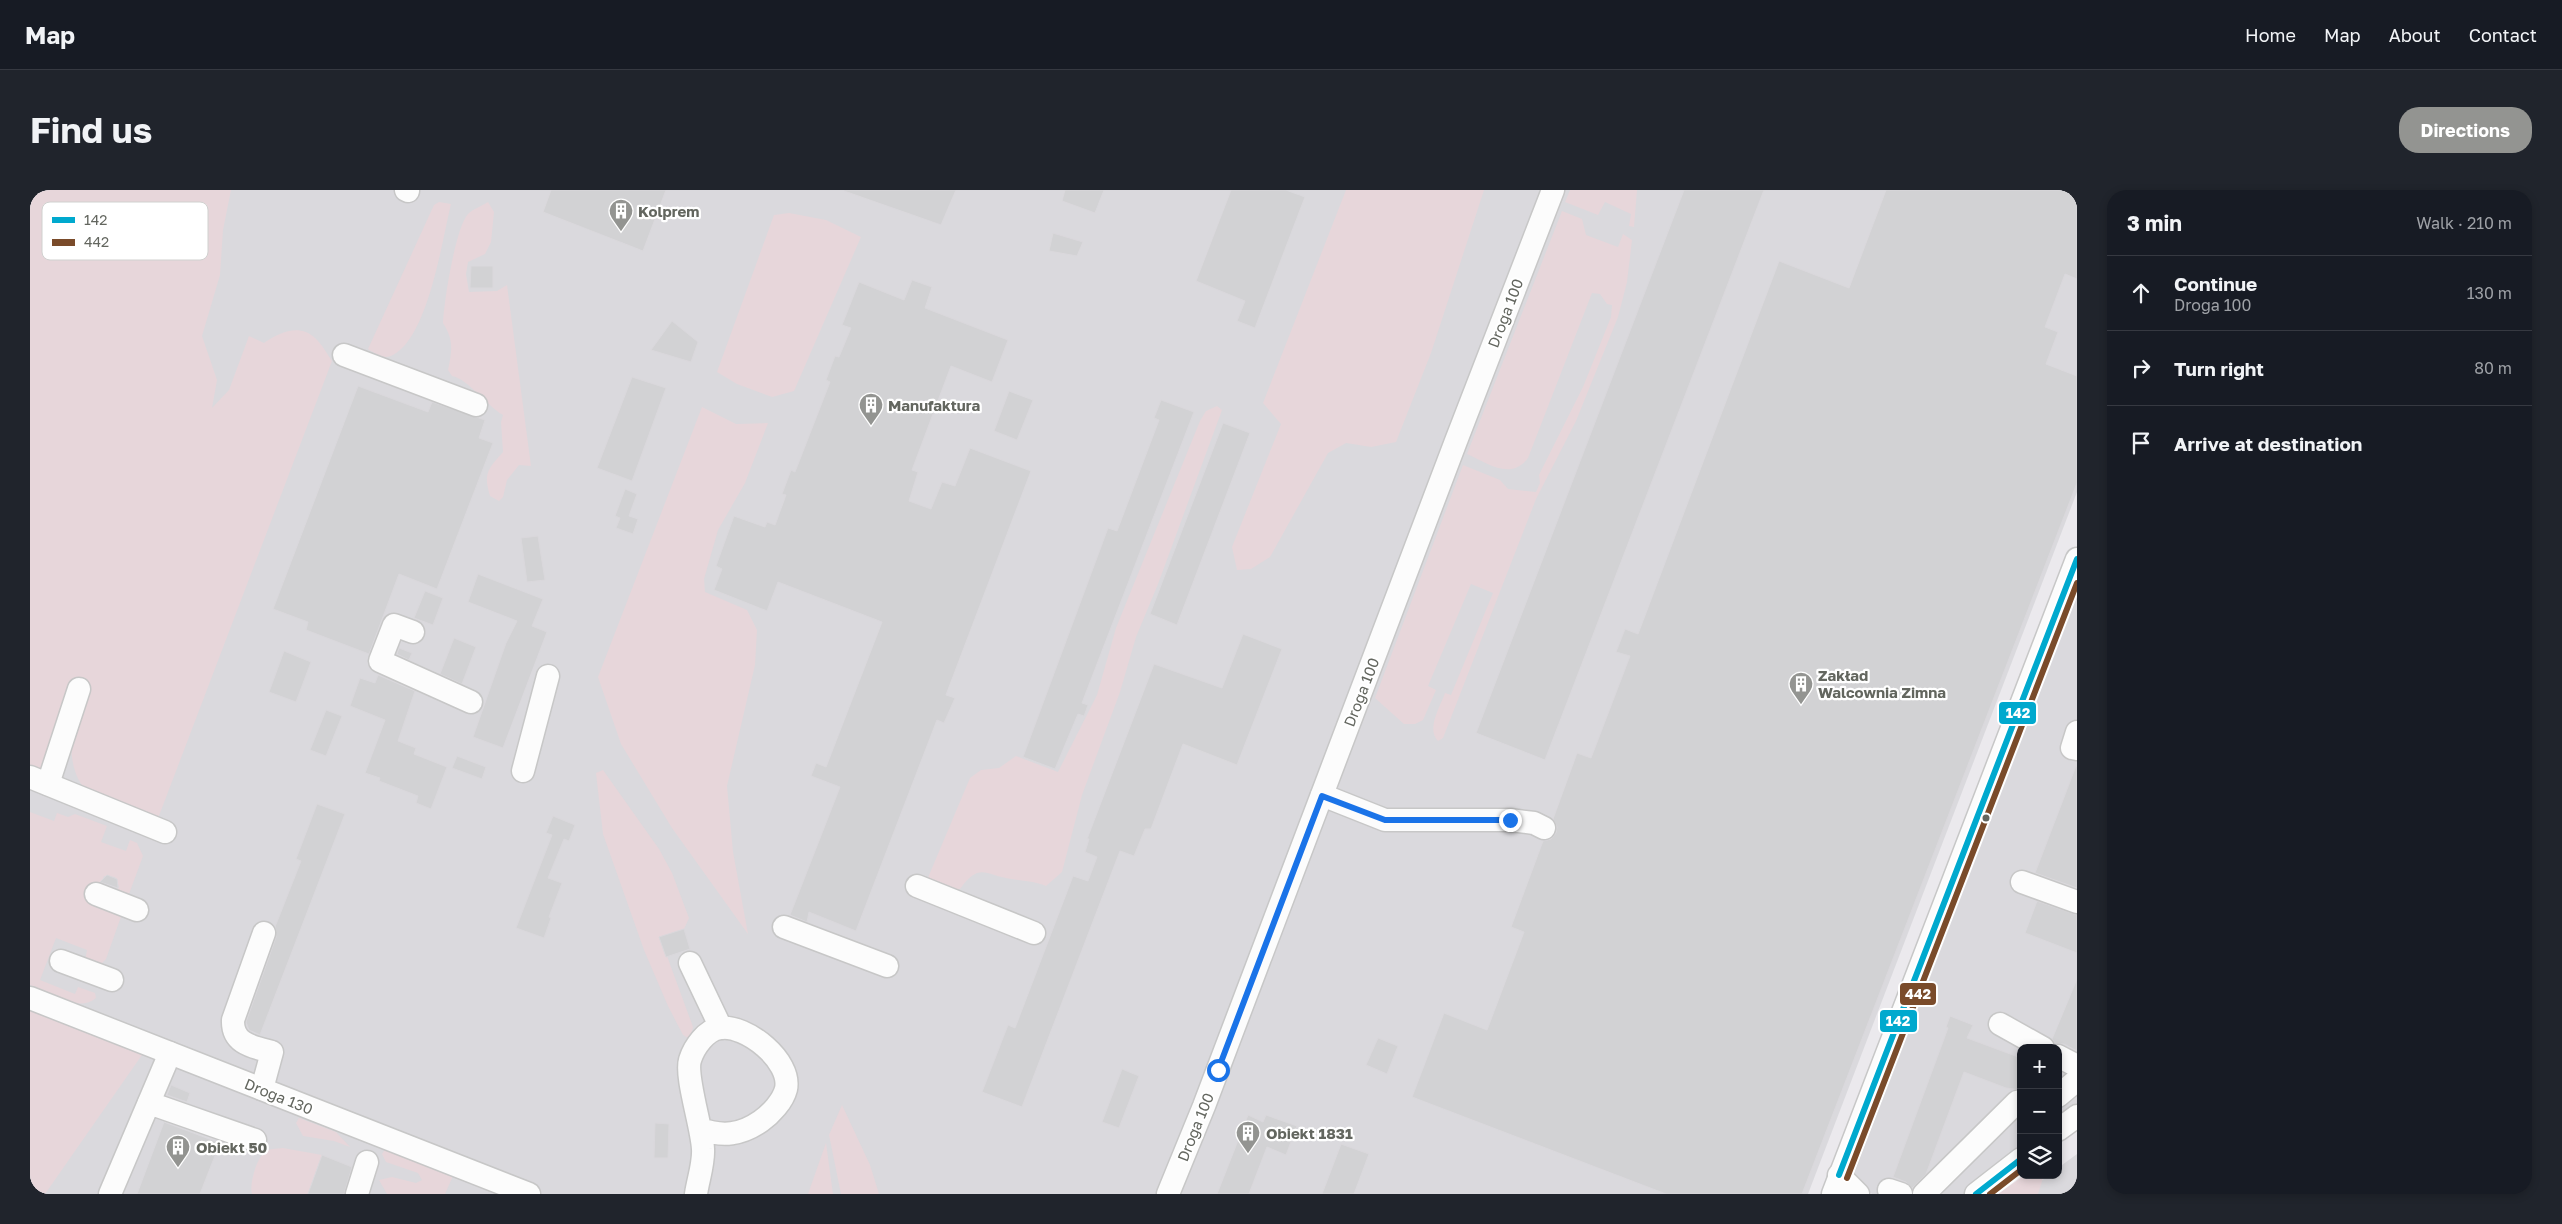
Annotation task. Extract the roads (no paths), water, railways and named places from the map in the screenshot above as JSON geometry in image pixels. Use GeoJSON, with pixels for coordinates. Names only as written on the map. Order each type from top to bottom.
{"type":"FeatureCollection","features":[{"type":"Feature","properties":{"kind":"street","name":"Droga 100"},"geometry":{"type":"LineString","coordinates":[[1168,1194],[1204,1106],[1456,441],[1554,190]]}},
{"type":"Feature","properties":{"kind":"street"},"geometry":{"type":"LineString","coordinates":[[344,355],[476,405]]}},
{"type":"Feature","properties":{"kind":"street"},"geometry":{"type":"LineString","coordinates":[[1858,1194],[1836,1185],[2077,559]]}},
{"type":"Feature","properties":{"kind":"street"},"geometry":{"type":"LineString","coordinates":[[413,632],[394,625],[380,661],[471,702]]}},
{"type":"Feature","properties":{"kind":"street"},"geometry":{"type":"LineString","coordinates":[[523,771],[548,676]]}},
{"type":"Feature","properties":{"kind":"street"},"geometry":{"type":"LineString","coordinates":[[80,689],[39,780],[165,832]]}},
{"type":"Feature","properties":{"kind":"street"},"geometry":{"type":"LineString","coordinates":[[2077,732],[2072,748],[2077,749]]}},
{"type":"Feature","properties":{"kind":"street"},"geometry":{"type":"LineString","coordinates":[[1322,796],[1385,820],[1510,820],[1534,823],[1544,828]]}},
{"type":"Feature","properties":{"kind":"street"},"geometry":{"type":"LineString","coordinates":[[2022,882],[2077,902]]}},
{"type":"Feature","properties":{"kind":"street"},"geometry":{"type":"LineString","coordinates":[[918,886],[1034,933]]}},
{"type":"Feature","properties":{"kind":"street"},"geometry":{"type":"LineString","coordinates":[[96,894],[137,910]]}},
{"type":"Feature","properties":{"kind":"street"},"geometry":{"type":"LineString","coordinates":[[784,927],[887,966]]}},
{"type":"Feature","properties":{"kind":"street"},"geometry":{"type":"LineString","coordinates":[[262,1089],[272,1052],[248,1045],[235,1036],[232,1029],[233,1020],[264,933]]}},
{"type":"Feature","properties":{"kind":"street"},"geometry":{"type":"LineString","coordinates":[[61,961],[112,980]]}},
{"type":"Feature","properties":{"kind":"street"},"geometry":{"type":"LineString","coordinates":[[690,963],[720,1028]]}},
{"type":"Feature","properties":{"kind":"street","name":"Droga 130"},"geometry":{"type":"LineString","coordinates":[[30,998],[529,1194]]}},
{"type":"Feature","properties":{"kind":"street"},"geometry":{"type":"LineString","coordinates":[[2000,1024],[2036,1044]]}},
{"type":"Feature","properties":{"kind":"street"},"geometry":{"type":"LineString","coordinates":[[696,1194],[703,1151],[688,1072],[690,1060],[696,1046],[707,1034],[720,1028],[735,1029],[762,1043],[784,1070],[786,1088],[779,1104],[765,1118],[749,1129],[717,1135],[700,1129]]}},
{"type":"Feature","properties":{"kind":"street"},"geometry":{"type":"LineString","coordinates":[[110,1194],[170,1053]]}},
{"type":"Feature","properties":{"kind":"street"},"geometry":{"type":"LineString","coordinates":[[2062,1058],[2077,1066]]}},
{"type":"Feature","properties":{"kind":"street"},"geometry":{"type":"LineString","coordinates":[[2062,1093],[2077,1080]]}},
{"type":"Feature","properties":{"kind":"street"},"geometry":{"type":"LineString","coordinates":[[1924,1194],[2017,1102]]}},
{"type":"Feature","properties":{"kind":"street"},"geometry":{"type":"LineString","coordinates":[[149,1103],[254,1140]]}},
{"type":"Feature","properties":{"kind":"street"},"geometry":{"type":"LineString","coordinates":[[357,1194],[367,1162]]}},
{"type":"Feature","properties":{"kind":"street"},"geometry":{"type":"LineString","coordinates":[[1976,1194],[2017,1163]]}},
{"type":"Feature","properties":{"kind":"place","name":"Kolprem"},"geometry":{"type":"Point","coordinates":[621,232]}},
{"type":"Feature","properties":{"kind":"place","name":"Manufaktura"},"geometry":{"type":"Point","coordinates":[871,426]}},
{"type":"Feature","properties":{"kind":"place","name":"Zakład Walcownia Zimna"},"geometry":{"type":"Point","coordinates":[1801,705]}},
{"type":"Feature","properties":{"kind":"place","name":"Obiekt 1831"},"geometry":{"type":"Point","coordinates":[1248,1154]}},
{"type":"Feature","properties":{"kind":"place","name":"Obiekt 50"},"geometry":{"type":"Point","coordinates":[178,1168]}}]}
